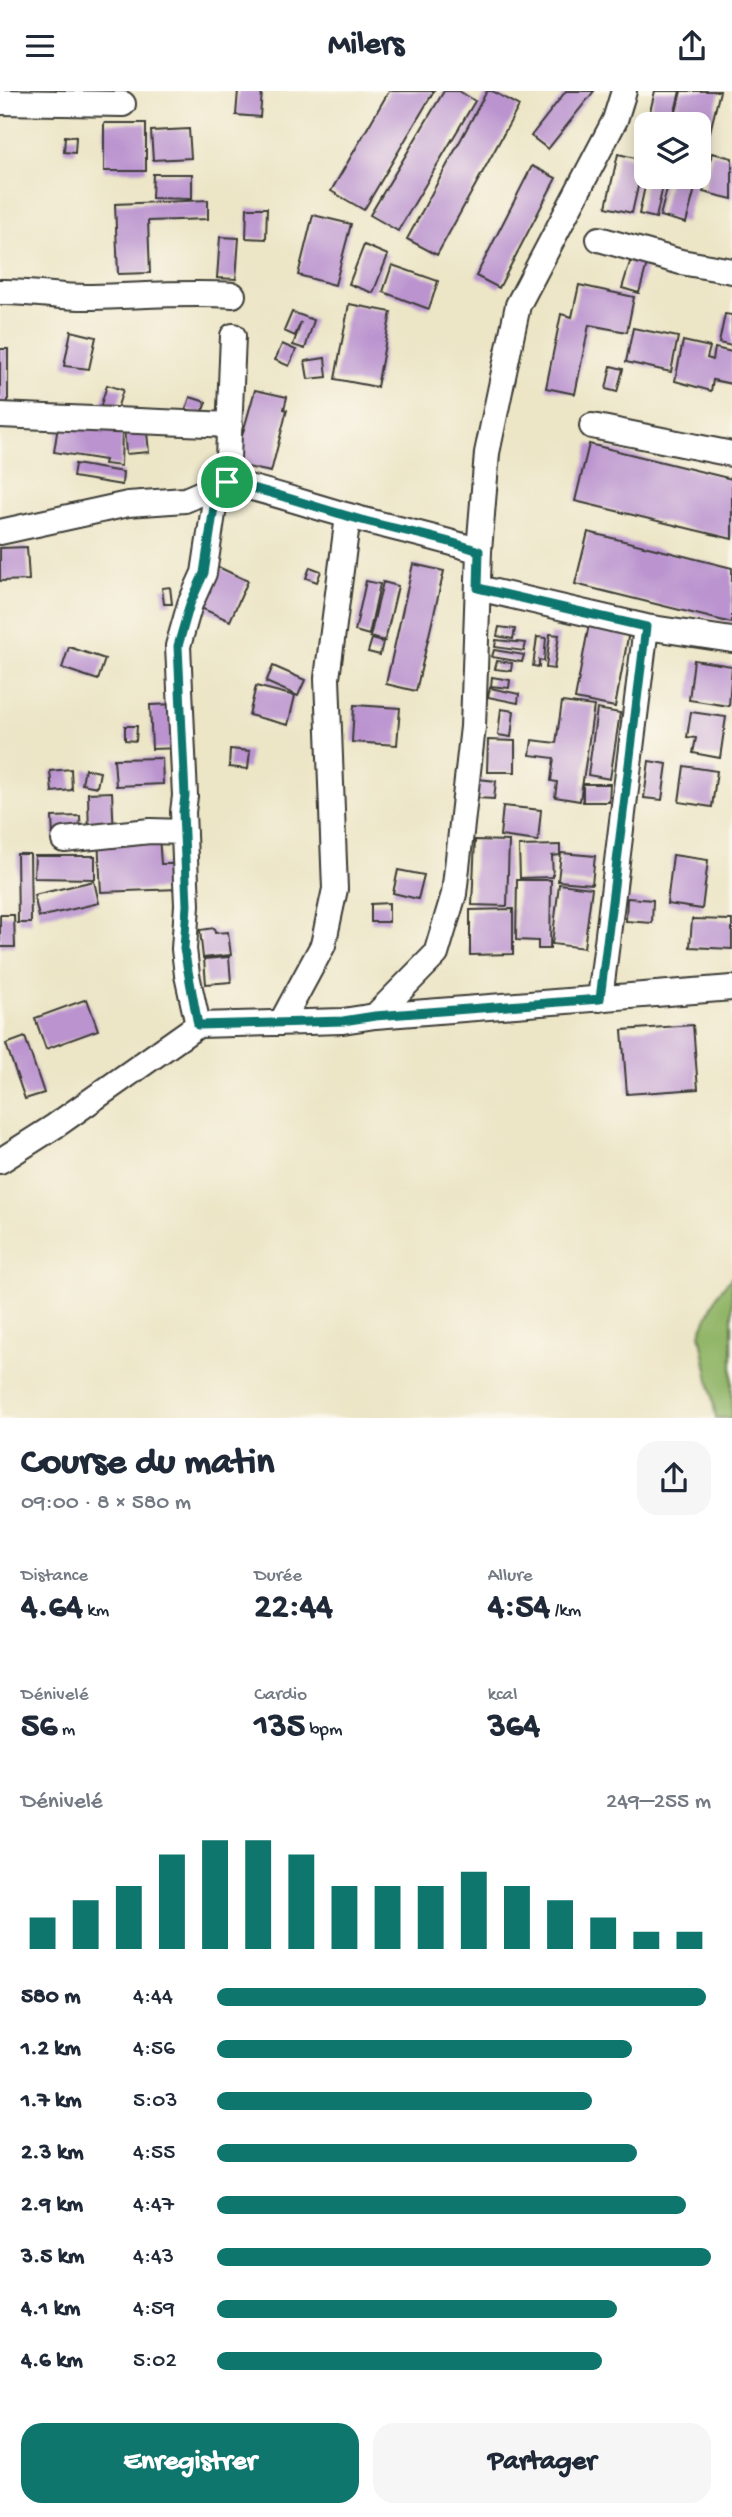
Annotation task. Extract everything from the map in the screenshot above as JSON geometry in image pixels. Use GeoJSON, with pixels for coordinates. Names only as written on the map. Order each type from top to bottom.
{"type":"FeatureCollection","features":[{"type":"Feature","properties":{"kind":"street"},"geometry":{"type":"LineString","coordinates":[[375,1016],[436,954],[454,894],[473,727],[479,551],[487,453],[518,305],[615,120],[624,91]]}},
{"type":"Feature","properties":{"kind":"street"},"geometry":{"type":"LineString","coordinates":[[0,102],[123,104]]}},
{"type":"Feature","properties":{"kind":"street"},"geometry":{"type":"LineString","coordinates":[[599,239],[681,262],[732,271]]}},
{"type":"Feature","properties":{"kind":"street"},"geometry":{"type":"LineString","coordinates":[[0,292],[89,297],[190,292],[233,295]]}},
{"type":"Feature","properties":{"kind":"street"},"geometry":{"type":"LineString","coordinates":[[198,1025],[184,949],[187,905],[185,796],[178,646],[190,604],[204,573],[214,507],[227,482],[233,336]]}},
{"type":"Feature","properties":{"kind":"street"},"geometry":{"type":"LineString","coordinates":[[0,415],[230,425]]}},
{"type":"Feature","properties":{"kind":"street"},"geometry":{"type":"LineString","coordinates":[[592,426],[732,454]]}},
{"type":"Feature","properties":{"kind":"street"},"geometry":{"type":"LineString","coordinates":[[0,532],[128,504],[185,500],[227,482],[257,488],[348,516],[445,539],[479,551]]}},
{"type":"Feature","properties":{"kind":"street"},"geometry":{"type":"LineString","coordinates":[[281,1023],[323,945],[335,889],[327,678],[348,516]]}},
{"type":"Feature","properties":{"kind":"street"},"geometry":{"type":"LineString","coordinates":[[478,588],[646,627],[732,640]]}},
{"type":"Feature","properties":{"kind":"street"},"geometry":{"type":"LineString","coordinates":[[600,999],[646,627]]}},
{"type":"Feature","properties":{"kind":"street"},"geometry":{"type":"LineString","coordinates":[[64,840],[150,831],[184,832]]}},
{"type":"Feature","properties":{"kind":"street"},"geometry":{"type":"LineString","coordinates":[[0,1161],[55,1126],[198,1025],[343,1021],[375,1016],[732,988]]}},
{"type":"Feature","properties":{"kind":"green space"},"geometry":{"type":"Polygon","coordinates":[[[732,1277],[732,1418],[716,1418],[700,1333],[718,1293],[732,1277]]]}},
{"type":"Feature","properties":{"kind":"building"},"geometry":{"type":"Polygon","coordinates":[[[238,91],[262,91],[260,117],[236,115],[238,91]]]}},
{"type":"Feature","properties":{"kind":"building"},"geometry":{"type":"Polygon","coordinates":[[[389,91],[434,91],[364,210],[331,191],[389,91]]]}},
{"type":"Feature","properties":{"kind":"building"},"geometry":{"type":"Polygon","coordinates":[[[444,91],[459,91],[475,101],[398,231],[370,215],[444,91]]]}},
{"type":"Feature","properties":{"kind":"building"},"geometry":{"type":"Polygon","coordinates":[[[487,91],[492,91],[519,106],[437,255],[407,239],[487,91]]]}},
{"type":"Feature","properties":{"kind":"building"},"geometry":{"type":"Polygon","coordinates":[[[566,91],[594,91],[548,149],[531,136],[566,91]]]}},
{"type":"Feature","properties":{"kind":"building"},"geometry":{"type":"Polygon","coordinates":[[[655,91],[680,91],[675,112],[650,112],[655,91]]]}},
{"type":"Feature","properties":{"kind":"building"},"geometry":{"type":"Polygon","coordinates":[[[681,91],[720,91],[711,128],[711,112],[676,112],[681,91]]]}},
{"type":"Feature","properties":{"kind":"building"},"geometry":{"type":"Polygon","coordinates":[[[104,123],[146,123],[146,171],[104,171],[104,123]]]}},
{"type":"Feature","properties":{"kind":"building"},"geometry":{"type":"Polygon","coordinates":[[[189,129],[191,158],[153,160],[151,131],[189,129]]]}},
{"type":"Feature","properties":{"kind":"building"},"geometry":{"type":"Polygon","coordinates":[[[65,136],[76,137],[75,153],[64,152],[65,136]]]}},
{"type":"Feature","properties":{"kind":"building"},"geometry":{"type":"Polygon","coordinates":[[[712,153],[732,158],[732,199],[703,192],[704,189],[711,189],[712,153]]]}},
{"type":"Feature","properties":{"kind":"building"},"geometry":{"type":"Polygon","coordinates":[[[618,154],[634,158],[634,189],[637,189],[632,213],[606,207],[618,154]]]}},
{"type":"Feature","properties":{"kind":"building"},"geometry":{"type":"Polygon","coordinates":[[[532,166],[556,178],[499,288],[476,276],[532,166]]]}},
{"type":"Feature","properties":{"kind":"building"},"geometry":{"type":"Polygon","coordinates":[[[153,174],[192,174],[192,199],[152,198],[153,174]]]}},
{"type":"Feature","properties":{"kind":"building"},"geometry":{"type":"Polygon","coordinates":[[[644,189],[662,189],[656,218],[639,214],[644,189]]]}},
{"type":"Feature","properties":{"kind":"building"},"geometry":{"type":"Polygon","coordinates":[[[667,189],[695,189],[686,223],[660,216],[667,189]]]}},
{"type":"Feature","properties":{"kind":"building"},"geometry":{"type":"Polygon","coordinates":[[[208,200],[208,219],[148,221],[150,273],[118,274],[115,204],[208,200]]]}},
{"type":"Feature","properties":{"kind":"building"},"geometry":{"type":"Polygon","coordinates":[[[247,208],[267,208],[266,239],[246,238],[247,208]]]}},
{"type":"Feature","properties":{"kind":"building"},"geometry":{"type":"Polygon","coordinates":[[[313,215],[351,224],[335,285],[298,275],[313,215]]]}},
{"type":"Feature","properties":{"kind":"building"},"geometry":{"type":"Polygon","coordinates":[[[220,237],[239,238],[236,279],[217,278],[220,237]]]}},
{"type":"Feature","properties":{"kind":"building"},"geometry":{"type":"Polygon","coordinates":[[[364,245],[388,255],[373,293],[349,284],[364,245]]]}},
{"type":"Feature","properties":{"kind":"building"},"geometry":{"type":"Polygon","coordinates":[[[632,256],[648,260],[639,293],[622,288],[632,256]]]}},
{"type":"Feature","properties":{"kind":"building"},"geometry":{"type":"Polygon","coordinates":[[[392,265],[438,281],[429,309],[383,292],[392,265]]]}},
{"type":"Feature","properties":{"kind":"building"},"geometry":{"type":"Polygon","coordinates":[[[579,285],[634,297],[627,332],[589,325],[575,394],[546,388],[561,314],[572,317],[579,285]]]}},
{"type":"Feature","properties":{"kind":"building"},"geometry":{"type":"Polygon","coordinates":[[[349,304],[391,312],[377,387],[335,379],[349,304]]]}},
{"type":"Feature","properties":{"kind":"building"},"geometry":{"type":"Polygon","coordinates":[[[292,312],[314,320],[305,349],[293,345],[301,322],[295,336],[284,331],[292,312]]]}},
{"type":"Feature","properties":{"kind":"building"},"geometry":{"type":"Polygon","coordinates":[[[725,314],[732,315],[732,346],[719,343],[725,314]]]}},
{"type":"Feature","properties":{"kind":"building"},"geometry":{"type":"Polygon","coordinates":[[[633,328],[678,337],[671,372],[626,362],[633,328]]]}},
{"type":"Feature","properties":{"kind":"building"},"geometry":{"type":"Polygon","coordinates":[[[71,331],[96,337],[89,369],[64,366],[71,331]]]}},
{"type":"Feature","properties":{"kind":"building"},"geometry":{"type":"Polygon","coordinates":[[[683,341],[710,347],[707,358],[713,360],[715,348],[732,352],[732,384],[713,380],[711,391],[675,381],[683,341]]]}},
{"type":"Feature","properties":{"kind":"building"},"geometry":{"type":"Polygon","coordinates":[[[282,344],[296,350],[289,366],[275,360],[282,344]]]}},
{"type":"Feature","properties":{"kind":"building"},"geometry":{"type":"Polygon","coordinates":[[[0,349],[8,349],[8,406],[0,406],[0,349]]]}},
{"type":"Feature","properties":{"kind":"building"},"geometry":{"type":"Polygon","coordinates":[[[325,358],[327,377],[308,379],[305,361],[325,358]]]}},
{"type":"Feature","properties":{"kind":"building"},"geometry":{"type":"Polygon","coordinates":[[[611,366],[623,369],[617,392],[606,389],[611,366]]]}},
{"type":"Feature","properties":{"kind":"building"},"geometry":{"type":"Polygon","coordinates":[[[107,385],[123,390],[116,412],[100,408],[107,385]]]}},
{"type":"Feature","properties":{"kind":"building"},"geometry":{"type":"Polygon","coordinates":[[[255,390],[287,397],[284,409],[287,410],[271,472],[238,465],[236,457],[255,390]]]}},
{"type":"Feature","properties":{"kind":"building"},"geometry":{"type":"Polygon","coordinates":[[[190,397],[206,402],[202,414],[186,409],[190,397]]]}},
{"type":"Feature","properties":{"kind":"building"},"geometry":{"type":"Polygon","coordinates":[[[59,420],[122,430],[121,466],[104,464],[105,460],[54,452],[59,420]]]}},
{"type":"Feature","properties":{"kind":"building"},"geometry":{"type":"Polygon","coordinates":[[[146,423],[149,452],[126,454],[124,425],[146,423]]]}},
{"type":"Feature","properties":{"kind":"building"},"geometry":{"type":"Polygon","coordinates":[[[589,444],[732,479],[732,539],[575,501],[589,444]]]}},
{"type":"Feature","properties":{"kind":"building"},"geometry":{"type":"Polygon","coordinates":[[[75,464],[123,472],[122,485],[73,477],[75,464]]]}},
{"type":"Feature","properties":{"kind":"building"},"geometry":{"type":"Polygon","coordinates":[[[588,532],[732,568],[732,623],[575,584],[588,532]]]}},
{"type":"Feature","properties":{"kind":"building"},"geometry":{"type":"Polygon","coordinates":[[[27,547],[29,580],[0,581],[0,548],[27,547]]]}},
{"type":"Feature","properties":{"kind":"building"},"geometry":{"type":"Polygon","coordinates":[[[212,564],[248,581],[230,621],[194,605],[212,564]]]}},
{"type":"Feature","properties":{"kind":"building"},"geometry":{"type":"Polygon","coordinates":[[[413,564],[444,571],[416,691],[386,684],[413,564]]]}},
{"type":"Feature","properties":{"kind":"building"},"geometry":{"type":"Polygon","coordinates":[[[310,567],[321,571],[317,582],[306,578],[310,567]]]}},
{"type":"Feature","properties":{"kind":"building"},"geometry":{"type":"Polygon","coordinates":[[[366,581],[380,584],[369,635],[355,631],[366,581]]]}},
{"type":"Feature","properties":{"kind":"building"},"geometry":{"type":"Polygon","coordinates":[[[383,582],[398,586],[385,641],[370,637],[383,582]]]}},
{"type":"Feature","properties":{"kind":"building"},"geometry":{"type":"Polygon","coordinates":[[[170,587],[172,604],[164,604],[162,588],[170,587]]]}},
{"type":"Feature","properties":{"kind":"building"},"geometry":{"type":"Polygon","coordinates":[[[589,624],[629,632],[615,707],[575,699],[589,624]]]}},
{"type":"Feature","properties":{"kind":"building"},"geometry":{"type":"Polygon","coordinates":[[[499,627],[515,629],[513,639],[497,636],[499,627]]]}},
{"type":"Feature","properties":{"kind":"building"},"geometry":{"type":"Polygon","coordinates":[[[550,634],[559,635],[554,669],[546,668],[550,634]]]}},
{"type":"Feature","properties":{"kind":"building"},"geometry":{"type":"Polygon","coordinates":[[[537,637],[546,638],[544,661],[539,660],[539,667],[533,666],[537,637]]]}},
{"type":"Feature","properties":{"kind":"building"},"geometry":{"type":"Polygon","coordinates":[[[372,639],[383,642],[380,655],[368,652],[372,639]]]}},
{"type":"Feature","properties":{"kind":"building"},"geometry":{"type":"Polygon","coordinates":[[[496,640],[526,643],[524,651],[495,647],[496,640]]]}},
{"type":"Feature","properties":{"kind":"building"},"geometry":{"type":"Polygon","coordinates":[[[69,647],[105,659],[98,680],[62,668],[69,647]]]}},
{"type":"Feature","properties":{"kind":"building"},"geometry":{"type":"Polygon","coordinates":[[[494,650],[524,655],[522,662],[492,657],[494,650]]]}},
{"type":"Feature","properties":{"kind":"building"},"geometry":{"type":"Polygon","coordinates":[[[694,660],[732,666],[729,706],[689,700],[694,660]]]}},
{"type":"Feature","properties":{"kind":"building"},"geometry":{"type":"Polygon","coordinates":[[[497,661],[512,663],[511,671],[495,669],[497,661]]]}},
{"type":"Feature","properties":{"kind":"building"},"geometry":{"type":"Polygon","coordinates":[[[273,666],[305,680],[298,696],[266,682],[273,666]]]}},
{"type":"Feature","properties":{"kind":"building"},"geometry":{"type":"Polygon","coordinates":[[[492,677],[510,680],[509,688],[491,686],[492,677]]]}},
{"type":"Feature","properties":{"kind":"building"},"geometry":{"type":"Polygon","coordinates":[[[256,686],[295,696],[288,725],[249,715],[256,686]]]}},
{"type":"Feature","properties":{"kind":"building"},"geometry":{"type":"Polygon","coordinates":[[[490,688],[519,694],[518,703],[488,697],[490,688]]]}},
{"type":"Feature","properties":{"kind":"building"},"geometry":{"type":"Polygon","coordinates":[[[562,702],[594,706],[580,801],[555,797],[557,782],[551,781],[554,758],[530,755],[532,740],[556,743],[562,702]]]}},
{"type":"Feature","properties":{"kind":"building"},"geometry":{"type":"Polygon","coordinates":[[[178,704],[180,748],[152,749],[150,705],[178,704]]]}},
{"type":"Feature","properties":{"kind":"building"},"geometry":{"type":"Polygon","coordinates":[[[354,705],[400,708],[397,745],[352,742],[354,705]]]}},
{"type":"Feature","properties":{"kind":"building"},"geometry":{"type":"Polygon","coordinates":[[[501,709],[514,711],[511,737],[498,735],[501,709]]]}},
{"type":"Feature","properties":{"kind":"building"},"geometry":{"type":"Polygon","coordinates":[[[597,709],[620,713],[610,779],[588,775],[597,709]]]}},
{"type":"Feature","properties":{"kind":"building"},"geometry":{"type":"Polygon","coordinates":[[[691,712],[726,717],[720,758],[693,753],[696,738],[687,737],[691,712]]]}},
{"type":"Feature","properties":{"kind":"building"},"geometry":{"type":"Polygon","coordinates":[[[125,726],[137,726],[136,741],[125,740],[125,726]]]}},
{"type":"Feature","properties":{"kind":"building"},"geometry":{"type":"Polygon","coordinates":[[[488,740],[515,741],[515,772],[487,772],[488,740]]]}},
{"type":"Feature","properties":{"kind":"building"},"geometry":{"type":"Polygon","coordinates":[[[230,749],[250,751],[248,769],[229,767],[230,749]]]}},
{"type":"Feature","properties":{"kind":"building"},"geometry":{"type":"Polygon","coordinates":[[[162,758],[163,784],[116,786],[114,759],[162,758]]]}},
{"type":"Feature","properties":{"kind":"building"},"geometry":{"type":"Polygon","coordinates":[[[649,761],[667,764],[662,800],[644,798],[649,761]]]}},
{"type":"Feature","properties":{"kind":"building"},"geometry":{"type":"Polygon","coordinates":[[[684,766],[717,771],[712,807],[679,802],[684,766]]]}},
{"type":"Feature","properties":{"kind":"building"},"geometry":{"type":"Polygon","coordinates":[[[71,769],[72,790],[52,792],[50,771],[71,769]]]}},
{"type":"Feature","properties":{"kind":"building"},"geometry":{"type":"Polygon","coordinates":[[[85,769],[100,772],[97,787],[82,784],[85,769]]]}},
{"type":"Feature","properties":{"kind":"building"},"geometry":{"type":"Polygon","coordinates":[[[478,779],[496,781],[494,799],[476,798],[478,779]]]}},
{"type":"Feature","properties":{"kind":"building"},"geometry":{"type":"Polygon","coordinates":[[[583,784],[610,784],[609,802],[583,802],[583,784]]]}},
{"type":"Feature","properties":{"kind":"building"},"geometry":{"type":"Polygon","coordinates":[[[112,792],[114,836],[89,837],[88,793],[112,792]]]}},
{"type":"Feature","properties":{"kind":"building"},"geometry":{"type":"Polygon","coordinates":[[[503,806],[541,810],[538,841],[500,836],[503,806]]]}},
{"type":"Feature","properties":{"kind":"building"},"geometry":{"type":"Polygon","coordinates":[[[80,816],[81,837],[53,838],[52,817],[80,816]]]}},
{"type":"Feature","properties":{"kind":"building"},"geometry":{"type":"Polygon","coordinates":[[[159,836],[161,864],[177,864],[178,889],[101,892],[98,839],[159,836]]]}},
{"type":"Feature","properties":{"kind":"building"},"geometry":{"type":"Polygon","coordinates":[[[475,840],[509,841],[507,906],[472,905],[475,840]]]}},
{"type":"Feature","properties":{"kind":"building"},"geometry":{"type":"Polygon","coordinates":[[[560,845],[560,855],[552,856],[553,877],[520,878],[519,846],[560,845]]]}},
{"type":"Feature","properties":{"kind":"building"},"geometry":{"type":"Polygon","coordinates":[[[561,853],[595,856],[592,884],[558,881],[561,853]]]}},
{"type":"Feature","properties":{"kind":"building"},"geometry":{"type":"Polygon","coordinates":[[[17,854],[30,854],[31,923],[18,923],[17,854]]]}},
{"type":"Feature","properties":{"kind":"building"},"geometry":{"type":"Polygon","coordinates":[[[673,855],[708,860],[702,909],[667,904],[673,855]]]}},
{"type":"Feature","properties":{"kind":"building"},"geometry":{"type":"Polygon","coordinates":[[[35,856],[95,856],[95,879],[34,878],[35,856]]]}},
{"type":"Feature","properties":{"kind":"building"},"geometry":{"type":"Polygon","coordinates":[[[398,870],[424,875],[418,899],[393,893],[398,870]]]}},
{"type":"Feature","properties":{"kind":"building"},"geometry":{"type":"Polygon","coordinates":[[[517,880],[551,880],[550,949],[538,949],[538,941],[516,940],[517,880]]]}},
{"type":"Feature","properties":{"kind":"building"},"geometry":{"type":"Polygon","coordinates":[[[94,881],[99,903],[39,917],[34,895],[94,881]]]}},
{"type":"Feature","properties":{"kind":"building"},"geometry":{"type":"Polygon","coordinates":[[[559,884],[592,888],[584,948],[552,944],[559,884]]]}},
{"type":"Feature","properties":{"kind":"building"},"geometry":{"type":"Polygon","coordinates":[[[627,898],[653,900],[652,923],[626,921],[627,898]]]}},
{"type":"Feature","properties":{"kind":"building"},"geometry":{"type":"Polygon","coordinates":[[[389,903],[389,922],[371,922],[371,904],[389,903]]]}},
{"type":"Feature","properties":{"kind":"building"},"geometry":{"type":"Polygon","coordinates":[[[513,909],[513,954],[470,955],[470,910],[513,909]]]}},
{"type":"Feature","properties":{"kind":"building"},"geometry":{"type":"Polygon","coordinates":[[[0,915],[14,915],[15,947],[0,947],[0,915]]]}},
{"type":"Feature","properties":{"kind":"building"},"geometry":{"type":"Polygon","coordinates":[[[692,919],[732,920],[732,949],[690,947],[692,919]]]}},
{"type":"Feature","properties":{"kind":"building"},"geometry":{"type":"Polygon","coordinates":[[[214,928],[215,933],[228,932],[231,955],[203,958],[200,930],[214,928]]]}},
{"type":"Feature","properties":{"kind":"building"},"geometry":{"type":"Polygon","coordinates":[[[229,957],[231,982],[206,984],[204,959],[229,957]]]}},
{"type":"Feature","properties":{"kind":"building"},"geometry":{"type":"Polygon","coordinates":[[[87,999],[98,1030],[46,1049],[35,1018],[87,999]]]}},
{"type":"Feature","properties":{"kind":"building"},"geometry":{"type":"Polygon","coordinates":[[[693,1025],[698,1089],[627,1094],[622,1030],[693,1025]]]}},
{"type":"Feature","properties":{"kind":"building"},"geometry":{"type":"Polygon","coordinates":[[[25,1037],[44,1093],[25,1099],[6,1044],[25,1037]]]}},
{"type":"Feature","properties":{"kind":"route"},"geometry":{"type":"LineString","coordinates":[[227,482],[257,488],[372,523],[445,539],[479,551],[478,588],[646,627],[600,999],[375,1016],[343,1021],[198,1025],[184,949],[187,905],[183,812],[185,796],[178,646],[190,604],[204,573],[214,507],[227,482]]}}]}
